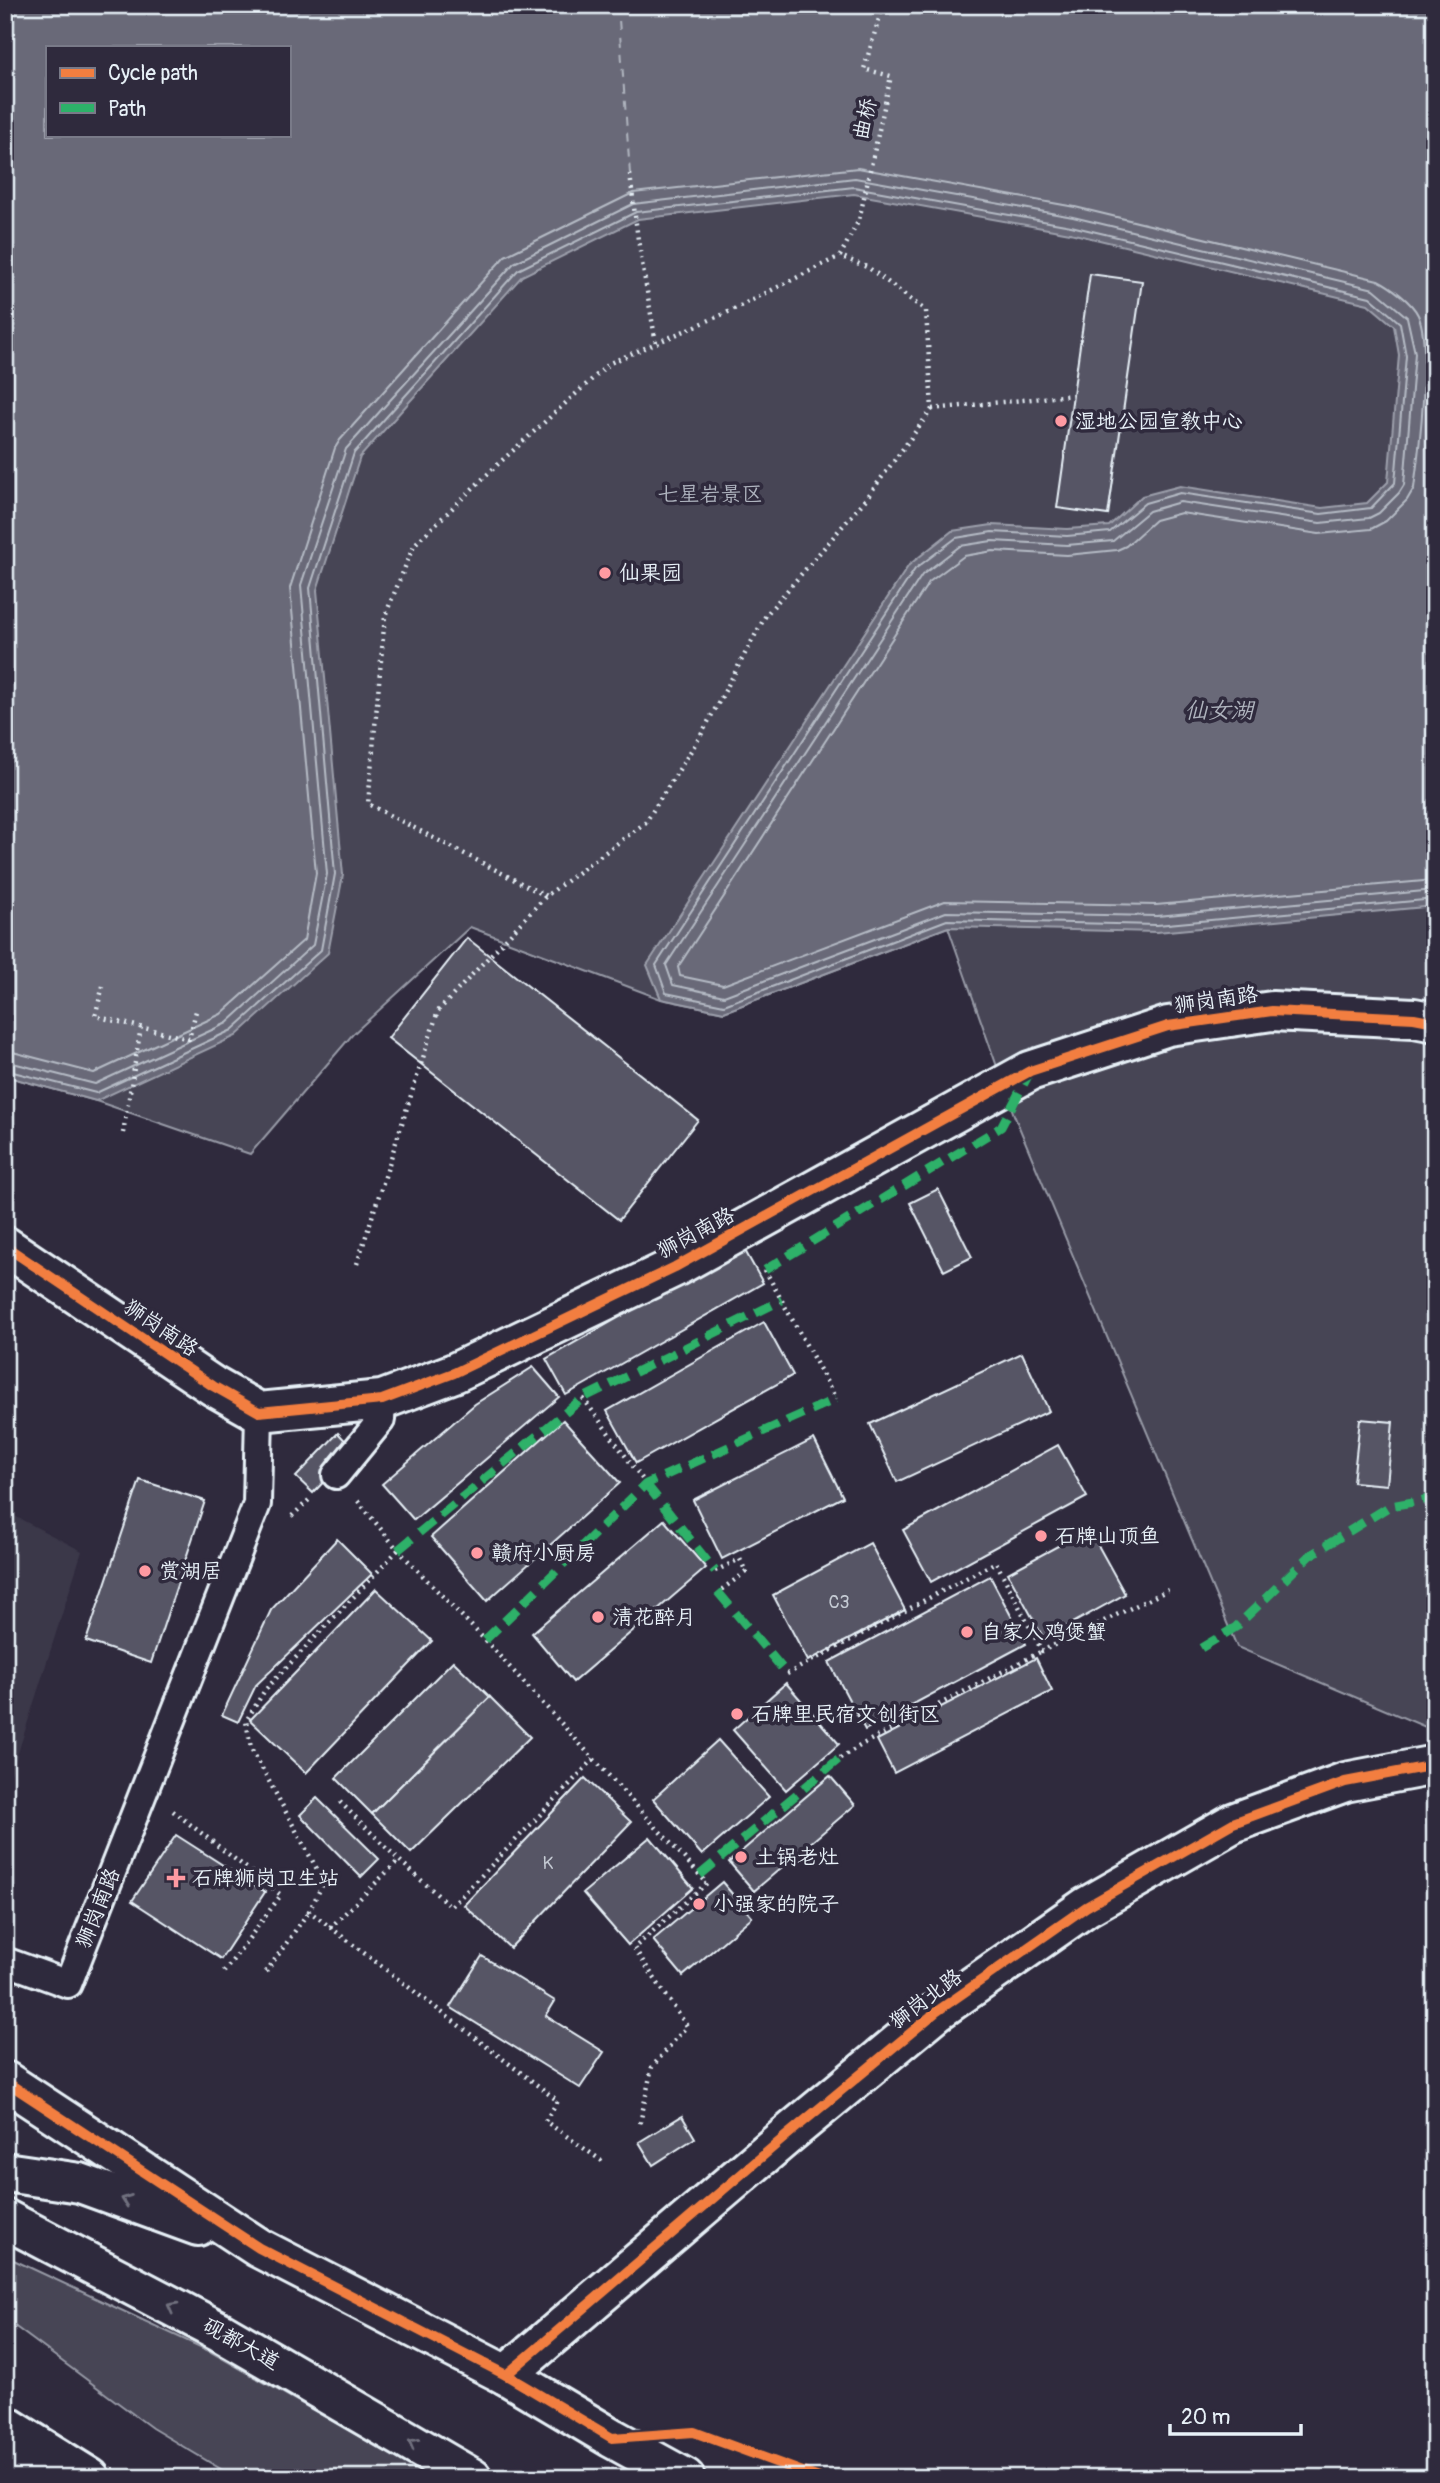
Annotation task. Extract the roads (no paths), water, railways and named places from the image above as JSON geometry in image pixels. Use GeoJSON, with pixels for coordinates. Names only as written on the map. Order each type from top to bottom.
{"type":"FeatureCollection","features":[{"type":"Feature","properties":{"kind":"street","name":"狮岗南路"},"geometry":{"type":"LineString","coordinates":[[5,1246],[213,1386],[259,1412],[382,1400],[454,1373],[675,1267],[1030,1071],[1168,1026],[1272,1011],[1435,1021]]}},
{"type":"Feature","properties":{"kind":"street","name":"獅岗北路"},"geometry":{"type":"LineString","coordinates":[[506,2375],[936,2012],[1086,1907],[1233,1823],[1345,1782],[1435,1765]]}},
{"type":"Feature","properties":{"kind":"street"},"geometry":{"type":"LineString","coordinates":[[5,2081],[259,2248],[506,2375],[685,2478]]}},
{"type":"Feature","properties":{"kind":"street"},"geometry":{"type":"LineString","coordinates":[[5,2172],[80,2183],[259,2248]]}},
{"type":"Feature","properties":{"kind":"street","name":"砚都大道"},"geometry":{"type":"LineString","coordinates":[[5,2219],[221,2332],[472,2478]]}},
{"type":"Feature","properties":{"kind":"street"},"geometry":{"type":"LineString","coordinates":[[5,2425],[90,2478]]}},
{"type":"Feature","properties":{"kind":"street"},"geometry":{"type":"LineString","coordinates":[[5,2446],[39,2478]]}},
{"type":"Feature","properties":{"kind":"lane"},"geometry":{"type":"LineString","coordinates":[[336,1475],[381,1420],[382,1400]]}},
{"type":"Feature","properties":{"kind":"lane","name":"狮岗南路"},"geometry":{"type":"LineString","coordinates":[[5,1961],[68,1984],[257,1504],[259,1412]]}},
{"type":"Feature","properties":{"kind":"water","name":"仙女湖"},"geometry":{"type":"Polygon","coordinates":[[[5,5],[1435,5],[1435,906],[1157,932],[948,927],[724,1012],[661,999],[647,965],[909,565],[952,531],[992,525],[1067,529],[1109,526],[1142,496],[1180,486],[1322,508],[1367,503],[1388,482],[1399,355],[1394,326],[1368,304],[1070,233],[854,194],[638,219],[522,276],[360,457],[317,590],[343,875],[328,953],[236,1036],[96,1101],[5,1076],[5,5]]]}},
{"type":"Feature","properties":{"kind":"place","name":"湿地公园宣教中心"},"geometry":{"type":"Point","coordinates":[1061,421]}},
{"type":"Feature","properties":{"kind":"place","name":"仙果园"},"geometry":{"type":"Point","coordinates":[605,573]}},
{"type":"Feature","properties":{"kind":"place","name":"石牌山顶鱼"},"geometry":{"type":"Point","coordinates":[1041,1536]}},
{"type":"Feature","properties":{"kind":"place","name":"赣府小厨房"},"geometry":{"type":"Point","coordinates":[477,1553]}},
{"type":"Feature","properties":{"kind":"place","name":"赏湖居"},"geometry":{"type":"Point","coordinates":[145,1571]}},
{"type":"Feature","properties":{"kind":"place","name":"清花醉月"},"geometry":{"type":"Point","coordinates":[598,1617]}},
{"type":"Feature","properties":{"kind":"place","name":"自家人鸡煲蟹"},"geometry":{"type":"Point","coordinates":[967,1632]}},
{"type":"Feature","properties":{"kind":"place","name":"石牌里民宿文创街区"},"geometry":{"type":"Point","coordinates":[737,1714]}},
{"type":"Feature","properties":{"kind":"place","name":"土锅老灶"},"geometry":{"type":"Point","coordinates":[741,1857]}},
{"type":"Feature","properties":{"kind":"place","name":"石牌狮岗卫生站"},"geometry":{"type":"Point","coordinates":[176,1878]}},
{"type":"Feature","properties":{"kind":"place","name":"小强家的院子"},"geometry":{"type":"Point","coordinates":[699,1904]}},
{"type":"Feature","properties":{"kind":"park label","name":"七星岩景区"},"geometry":{"type":"Point","coordinates":[710,494]}}]}
